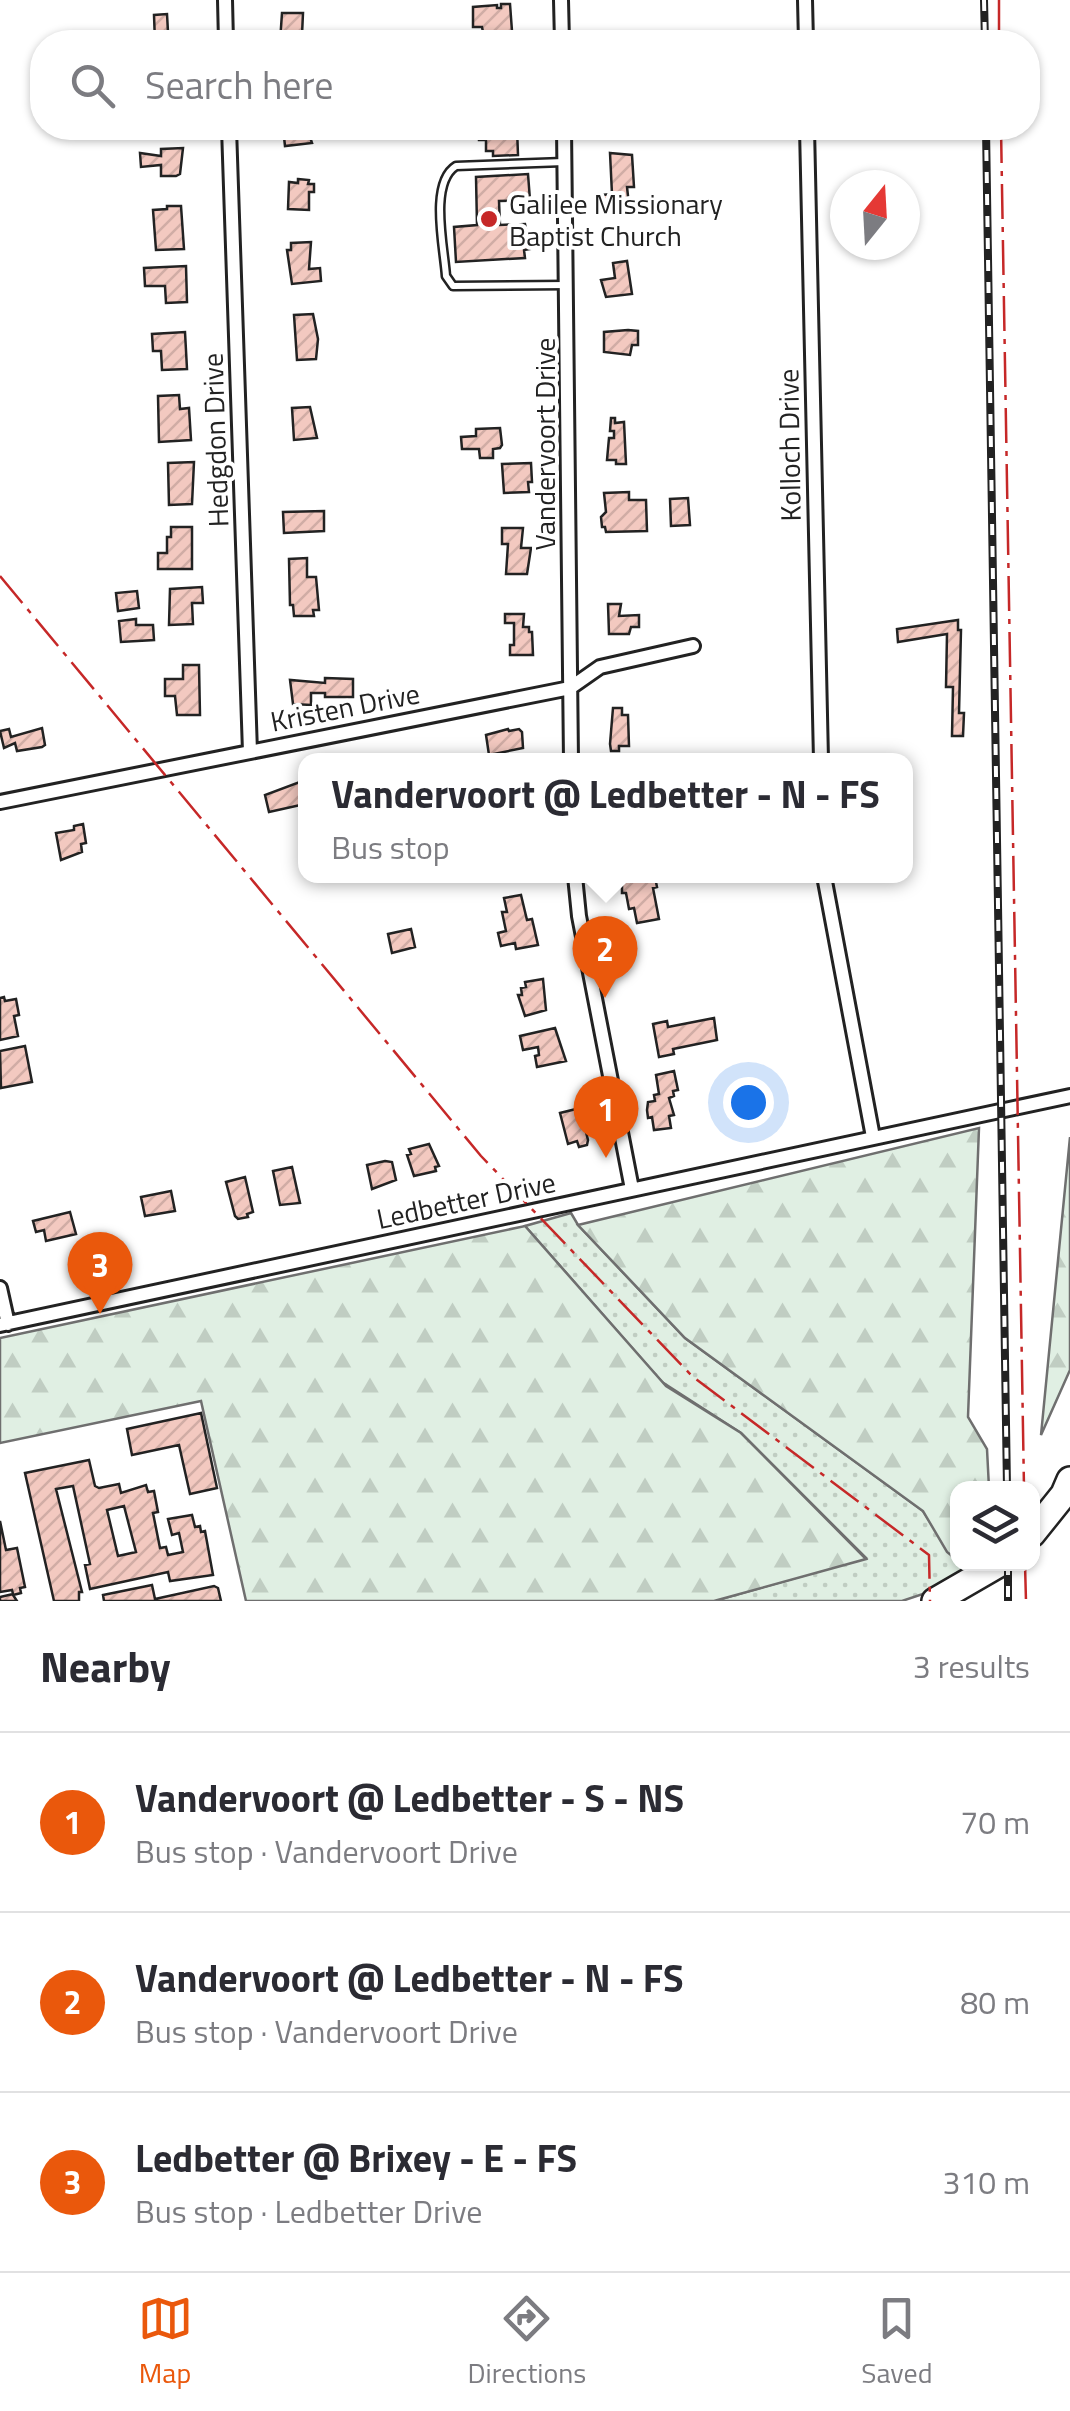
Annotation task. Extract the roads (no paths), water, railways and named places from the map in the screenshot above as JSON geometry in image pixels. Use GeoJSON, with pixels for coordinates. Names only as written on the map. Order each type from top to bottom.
{"type":"FeatureCollection","features":[{"type":"Feature","properties":{"kind":"highway"},"geometry":{"type":"LineString","coordinates":[[1040,1523],[1067,1487]]}},
{"type":"Feature","properties":{"kind":"highway"},"geometry":{"type":"LineString","coordinates":[[938,1600],[987,1571]]}},
{"type":"Feature","properties":{"kind":"street"},"geometry":{"type":"LineString","coordinates":[[225,0],[226,30]]}},
{"type":"Feature","properties":{"kind":"street"},"geometry":{"type":"LineString","coordinates":[[561,0],[562,30]]}},
{"type":"Feature","properties":{"kind":"street"},"geometry":{"type":"LineString","coordinates":[[805,0],[806,30]]}},
{"type":"Feature","properties":{"kind":"street","name":"Hedgdon Drive"},"geometry":{"type":"LineString","coordinates":[[229,140],[250,752]]}},
{"type":"Feature","properties":{"kind":"street","name":"Vandervoort Drive"},"geometry":{"type":"LineString","coordinates":[[565,140],[571,753]]}},
{"type":"Feature","properties":{"kind":"street","name":"Kolloch Drive"},"geometry":{"type":"LineString","coordinates":[[807,140],[821,753]]}},
{"type":"Feature","properties":{"kind":"street","name":"Kristen Drive"},"geometry":{"type":"LineString","coordinates":[[0,802],[570,688],[600,668],[693,646]]}},
{"type":"Feature","properties":{"kind":"street"},"geometry":{"type":"LineString","coordinates":[[575,883],[632,1190]]}},
{"type":"Feature","properties":{"kind":"street"},"geometry":{"type":"LineString","coordinates":[[825,883],[873,1137]]}},
{"type":"Feature","properties":{"kind":"street","name":"Ledbetter Drive"},"geometry":{"type":"LineString","coordinates":[[4,1324],[1070,1096]]}},
{"type":"Feature","properties":{"kind":"street"},"geometry":{"type":"LineString","coordinates":[[0,1288],[4,1324]]}},
{"type":"Feature","properties":{"kind":"lane"},"geometry":{"type":"LineString","coordinates":[[566,162],[456,166],[446,172],[440,190],[446,276],[453,286],[568,285]]}},
{"type":"Feature","properties":{"kind":"railway"},"geometry":{"type":"LineString","coordinates":[[984,0],[985,30]]}},
{"type":"Feature","properties":{"kind":"railway"},"geometry":{"type":"LineString","coordinates":[[986,140],[1007,1481]]}},
{"type":"Feature","properties":{"kind":"railway"},"geometry":{"type":"LineString","coordinates":[[1008,1571],[1008,1601]]}},
{"type":"Feature","properties":{"kind":"place","name":"Galilee Missionary Baptist Church"},"geometry":{"type":"Point","coordinates":[489,219]}},
{"type":"Feature","properties":{"kind":"place","name":"Vandervoort @ Ledbetter - N - FS"},"geometry":{"type":"Point","coordinates":[605,998]}},
{"type":"Feature","properties":{"kind":"place","name":"Vandervoort @ Ledbetter - S - NS"},"geometry":{"type":"Point","coordinates":[606,1158]}},
{"type":"Feature","properties":{"kind":"place","name":"Ledbetter @ Brixey - E - FS"},"geometry":{"type":"Point","coordinates":[100,1314]}}]}
